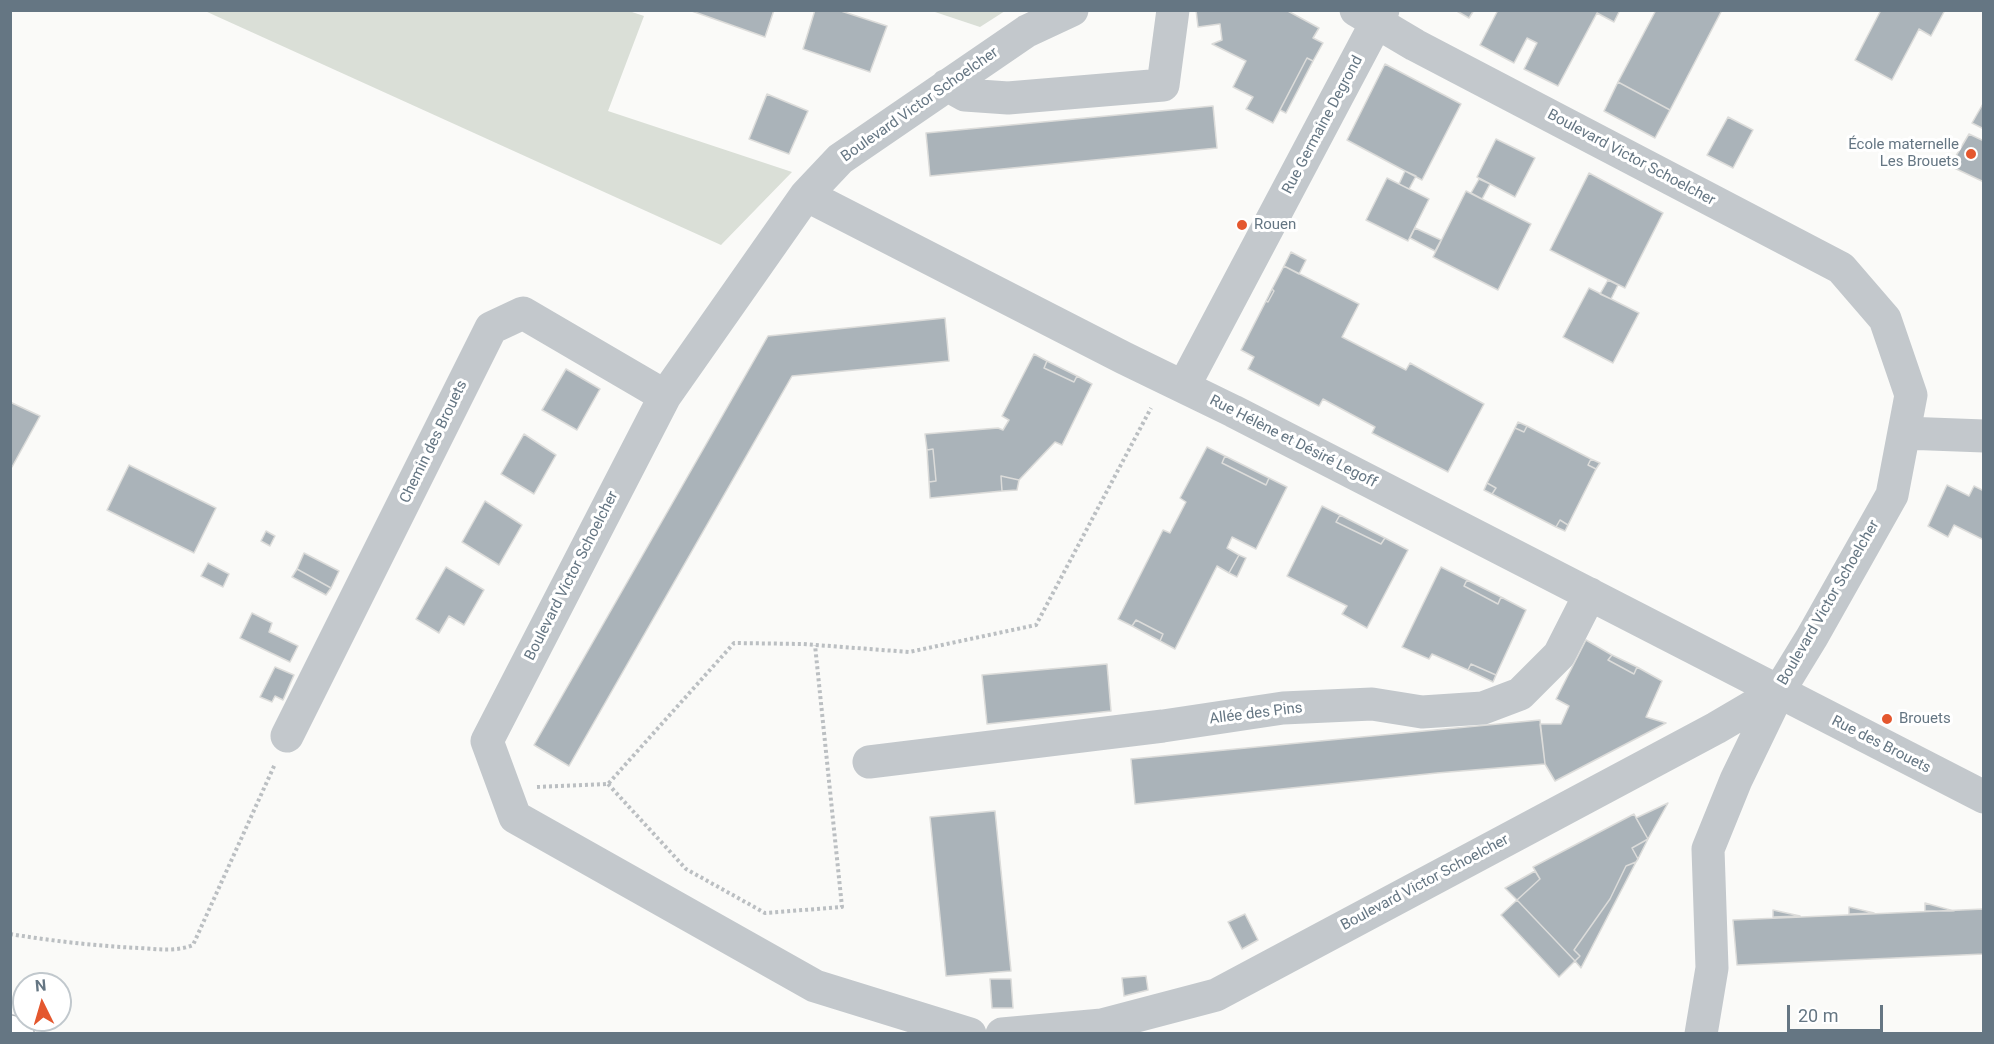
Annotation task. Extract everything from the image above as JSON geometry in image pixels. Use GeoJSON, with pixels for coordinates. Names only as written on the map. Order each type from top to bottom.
{"type":"FeatureCollection","features":[{"type":"Feature","properties":{"kind":"highway"},"geometry":{"type":"LineString","coordinates":[[10,1032],[17,1034]]}},
{"type":"Feature","properties":{"kind":"street","name":"Boulevard Victor Schoelcher"},"geometry":{"type":"LineString","coordinates":[[970,1034],[815,986],[515,817],[487,741],[665,396],[806,195],[840,159],[1027,31],[1072,10]]}},
{"type":"Feature","properties":{"kind":"street"},"geometry":{"type":"LineString","coordinates":[[947,85],[965,96],[1008,98],[1162,85],[1173,10]]}},
{"type":"Feature","properties":{"kind":"street","name":"Boulevard Victor Schoelcher"},"geometry":{"type":"LineString","coordinates":[[1002,1034],[1102,1025],[1216,995],[1716,728],[1779,691],[1892,495],[1911,395],[1885,319],[1840,268],[1415,45],[1372,14]]}},
{"type":"Feature","properties":{"kind":"street","name":"Rue Germaine Degrond"},"geometry":{"type":"LineString","coordinates":[[1175,382],[1372,14]]}},
{"type":"Feature","properties":{"kind":"street","name":"Rue Hélène et Désiré Legoff"},"geometry":{"type":"LineString","coordinates":[[806,195],[1779,691]]}},
{"type":"Feature","properties":{"kind":"street","name":"Chemin des Brouets"},"geometry":{"type":"LineString","coordinates":[[287,736],[490,328],[523,313],[665,396]]}},
{"type":"Feature","properties":{"kind":"street"},"geometry":{"type":"LineString","coordinates":[[1904,433],[1983,436]]}},
{"type":"Feature","properties":{"kind":"street","name":"Allée des Pins"},"geometry":{"type":"LineString","coordinates":[[869,762],[1163,726],[1282,708],[1372,704],[1422,712],[1483,708],[1520,694],[1558,656],[1590,594]]}},
{"type":"Feature","properties":{"kind":"street"},"geometry":{"type":"LineString","coordinates":[[1701,1034],[1712,968],[1708,849],[1736,780],[1779,691]]}},
{"type":"Feature","properties":{"kind":"street","name":"Rue des Brouets"},"geometry":{"type":"LineString","coordinates":[[1779,691],[1983,797]]}},
{"type":"Feature","properties":{"kind":"path"},"geometry":{"type":"LineString","coordinates":[[504,788],[608,784],[734,643],[815,645],[909,652],[1036,625],[1175,382]]}},
{"type":"Feature","properties":{"kind":"path"},"geometry":{"type":"LineString","coordinates":[[608,784],[686,869],[765,912],[842,907],[815,645]]}},
{"type":"Feature","properties":{"kind":"path"},"geometry":{"type":"LineString","coordinates":[[10,934],[50,941],[113,947],[181,950],[194,945],[287,736]]}},
{"type":"Feature","properties":{"kind":"shaded area"},"geometry":{"type":"Polygon","coordinates":[[[205,11],[629,11],[644,16],[608,111],[792,172],[721,245],[205,11]]]}},
{"type":"Feature","properties":{"kind":"shaded area"},"geometry":{"type":"Polygon","coordinates":[[[932,11],[1005,11],[980,27],[932,11]]]}},
{"type":"Feature","properties":{"kind":"building"},"geometry":{"type":"Polygon","coordinates":[[[689,10],[774,10],[765,37],[689,10]]]}},
{"type":"Feature","properties":{"kind":"building"},"geometry":{"type":"Polygon","coordinates":[[[815,10],[838,10],[887,26],[870,72],[803,49],[815,10]]]}},
{"type":"Feature","properties":{"kind":"building"},"geometry":{"type":"Polygon","coordinates":[[[1196,10],[1286,10],[1319,28],[1313,38],[1323,43],[1313,61],[1307,58],[1273,123],[1246,109],[1253,97],[1233,87],[1246,61],[1212,44],[1222,40],[1220,24],[1198,27],[1196,10]]]}},
{"type":"Feature","properties":{"kind":"building"},"geometry":{"type":"Polygon","coordinates":[[[1455,10],[1474,10],[1469,18],[1455,10]]]}},
{"type":"Feature","properties":{"kind":"building"},"geometry":{"type":"Polygon","coordinates":[[[1498,10],[1620,10],[1614,22],[1597,13],[1558,86],[1524,69],[1537,43],[1527,38],[1514,63],[1480,45],[1498,10]]]}},
{"type":"Feature","properties":{"kind":"building"},"geometry":{"type":"Polygon","coordinates":[[[1656,10],[1722,10],[1670,110],[1618,82],[1656,10]]]}},
{"type":"Feature","properties":{"kind":"building"},"geometry":{"type":"Polygon","coordinates":[[[1881,10],[1945,10],[1931,36],[1919,29],[1892,80],[1855,60],[1881,10]]]}},
{"type":"Feature","properties":{"kind":"building"},"geometry":{"type":"Polygon","coordinates":[[[1307,58],[1313,61],[1286,113],[1280,110],[1307,58]]]}},
{"type":"Feature","properties":{"kind":"building"},"geometry":{"type":"Polygon","coordinates":[[[1385,64],[1461,104],[1422,180],[1347,140],[1385,64]]]}},
{"type":"Feature","properties":{"kind":"building"},"geometry":{"type":"Polygon","coordinates":[[[1618,82],[1670,110],[1655,138],[1604,111],[1618,82]]]}},
{"type":"Feature","properties":{"kind":"building"},"geometry":{"type":"Polygon","coordinates":[[[767,94],[808,111],[789,154],[749,139],[767,94]]]}},
{"type":"Feature","properties":{"kind":"building"},"geometry":{"type":"Polygon","coordinates":[[[1984,102],[1984,129],[1972,123],[1984,102]]]}},
{"type":"Feature","properties":{"kind":"building"},"geometry":{"type":"Polygon","coordinates":[[[1213,106],[1217,148],[930,176],[926,133],[1213,106]]]}},
{"type":"Feature","properties":{"kind":"building"},"geometry":{"type":"Polygon","coordinates":[[[1728,117],[1753,130],[1733,168],[1707,155],[1728,117]]]}},
{"type":"Feature","properties":{"kind":"building","name":"École maternelle Les Brouets"},"geometry":{"type":"Polygon","coordinates":[[[1969,134],[1984,141],[1984,182],[1950,166],[1969,134]]]}},
{"type":"Feature","properties":{"kind":"building"},"geometry":{"type":"Polygon","coordinates":[[[1496,139],[1535,158],[1515,197],[1477,177],[1496,139]]]}},
{"type":"Feature","properties":{"kind":"building"},"geometry":{"type":"Polygon","coordinates":[[[1405,171],[1416,176],[1409,189],[1399,184],[1405,171]]]}},
{"type":"Feature","properties":{"kind":"building"},"geometry":{"type":"Polygon","coordinates":[[[1589,173],[1663,213],[1625,288],[1550,250],[1589,173]]]}},
{"type":"Feature","properties":{"kind":"building"},"geometry":{"type":"Polygon","coordinates":[[[1387,178],[1429,199],[1408,241],[1366,220],[1387,178]]]}},
{"type":"Feature","properties":{"kind":"building"},"geometry":{"type":"Polygon","coordinates":[[[1479,179],[1490,184],[1482,199],[1471,193],[1479,179]]]}},
{"type":"Feature","properties":{"kind":"building"},"geometry":{"type":"Polygon","coordinates":[[[1466,191],[1531,224],[1498,290],[1433,257],[1466,191]]]}},
{"type":"Feature","properties":{"kind":"building"},"geometry":{"type":"Polygon","coordinates":[[[1415,228],[1441,240],[1435,251],[1410,238],[1415,228]]]}},
{"type":"Feature","properties":{"kind":"building"},"geometry":{"type":"Polygon","coordinates":[[[1291,252],[1306,260],[1299,274],[1284,266],[1291,252]]]}},
{"type":"Feature","properties":{"kind":"building"},"geometry":{"type":"Polygon","coordinates":[[[1284,266],[1359,304],[1342,337],[1406,370],[1410,363],[1484,404],[1448,472],[1372,433],[1375,427],[1323,399],[1319,406],[1248,369],[1254,357],[1241,350],[1266,301],[1268,302],[1274,291],[1272,289],[1284,266]]]}},
{"type":"Feature","properties":{"kind":"building"},"geometry":{"type":"Polygon","coordinates":[[[1608,280],[1618,285],[1611,299],[1600,294],[1608,280]]]}},
{"type":"Feature","properties":{"kind":"building"},"geometry":{"type":"Polygon","coordinates":[[[1589,288],[1639,313],[1613,363],[1563,337],[1589,288]]]}},
{"type":"Feature","properties":{"kind":"building"},"geometry":{"type":"Polygon","coordinates":[[[1272,289],[1274,291],[1268,302],[1266,301],[1272,289]]]}},
{"type":"Feature","properties":{"kind":"building"},"geometry":{"type":"Polygon","coordinates":[[[945,318],[949,361],[792,376],[569,766],[534,745],[768,336],[945,318]]]}},
{"type":"Feature","properties":{"kind":"building"},"geometry":{"type":"Polygon","coordinates":[[[1034,354],[1047,361],[1044,368],[1074,382],[1077,376],[1092,384],[1062,445],[1055,442],[1019,480],[1001,476],[1002,491],[930,498],[929,482],[936,481],[933,449],[927,450],[925,434],[998,428],[1003,430],[1009,420],[1002,416],[1034,354]]]}},
{"type":"Feature","properties":{"kind":"building"},"geometry":{"type":"Polygon","coordinates":[[[1047,361],[1077,376],[1074,382],[1044,368],[1047,361]]]}},
{"type":"Feature","properties":{"kind":"building"},"geometry":{"type":"Polygon","coordinates":[[[566,369],[600,389],[577,430],[542,410],[566,369]]]}},
{"type":"Feature","properties":{"kind":"building"},"geometry":{"type":"Polygon","coordinates":[[[10,402],[40,416],[12,467],[10,466],[10,402]]]}},
{"type":"Feature","properties":{"kind":"building"},"geometry":{"type":"Polygon","coordinates":[[[1518,422],[1527,426],[1524,432],[1515,428],[1518,422]]]}},
{"type":"Feature","properties":{"kind":"building"},"geometry":{"type":"Polygon","coordinates":[[[1527,426],[1591,459],[1588,465],[1596,469],[1568,525],[1560,520],[1556,527],[1492,494],[1496,488],[1487,483],[1515,428],[1524,432],[1527,426]]]}},
{"type":"Feature","properties":{"kind":"building"},"geometry":{"type":"Polygon","coordinates":[[[524,434],[556,455],[534,494],[501,474],[524,434]]]}},
{"type":"Feature","properties":{"kind":"building"},"geometry":{"type":"Polygon","coordinates":[[[1207,447],[1225,456],[1222,463],[1266,485],[1269,478],[1287,487],[1256,549],[1232,537],[1227,548],[1239,555],[1229,573],[1217,566],[1175,649],[1160,641],[1163,634],[1136,620],[1132,626],[1118,619],[1163,530],[1170,533],[1186,502],[1180,498],[1207,447]]]}},
{"type":"Feature","properties":{"kind":"building"},"geometry":{"type":"Polygon","coordinates":[[[933,449],[936,481],[929,482],[927,450],[933,449]]]}},
{"type":"Feature","properties":{"kind":"building"},"geometry":{"type":"Polygon","coordinates":[[[1225,456],[1269,478],[1266,485],[1222,463],[1225,456]]]}},
{"type":"Feature","properties":{"kind":"building"},"geometry":{"type":"Polygon","coordinates":[[[1591,459],[1600,463],[1596,469],[1588,465],[1591,459]]]}},
{"type":"Feature","properties":{"kind":"building"},"geometry":{"type":"Polygon","coordinates":[[[129,465],[216,508],[194,553],[107,510],[129,465]]]}},
{"type":"Feature","properties":{"kind":"building"},"geometry":{"type":"Polygon","coordinates":[[[1001,476],[1019,480],[1017,490],[1002,491],[1001,476]]]}},
{"type":"Feature","properties":{"kind":"building"},"geometry":{"type":"Polygon","coordinates":[[[1487,483],[1496,488],[1492,494],[1484,490],[1487,483]]]}},
{"type":"Feature","properties":{"kind":"building"},"geometry":{"type":"Polygon","coordinates":[[[1947,485],[1969,496],[1974,486],[1984,491],[1984,540],[1954,525],[1948,537],[1928,526],[1947,485]]]}},
{"type":"Feature","properties":{"kind":"building"},"geometry":{"type":"Polygon","coordinates":[[[485,501],[522,525],[499,565],[462,542],[485,501]]]}},
{"type":"Feature","properties":{"kind":"building"},"geometry":{"type":"Polygon","coordinates":[[[1322,506],[1340,515],[1336,522],[1381,544],[1385,538],[1408,550],[1367,628],[1342,614],[1347,606],[1287,576],[1322,506]]]}},
{"type":"Feature","properties":{"kind":"building"},"geometry":{"type":"Polygon","coordinates":[[[1340,515],[1385,538],[1381,544],[1336,522],[1340,515]]]}},
{"type":"Feature","properties":{"kind":"building"},"geometry":{"type":"Polygon","coordinates":[[[1560,520],[1568,525],[1565,531],[1556,527],[1560,520]]]}},
{"type":"Feature","properties":{"kind":"building"},"geometry":{"type":"Polygon","coordinates":[[[266,531],[275,536],[270,546],[261,541],[266,531]]]}},
{"type":"Feature","properties":{"kind":"building"},"geometry":{"type":"Polygon","coordinates":[[[304,553],[339,571],[331,588],[297,569],[304,553]]]}},
{"type":"Feature","properties":{"kind":"building"},"geometry":{"type":"Polygon","coordinates":[[[1239,555],[1246,558],[1237,577],[1229,573],[1239,555]]]}},
{"type":"Feature","properties":{"kind":"building"},"geometry":{"type":"Polygon","coordinates":[[[208,563],[229,574],[223,587],[201,576],[208,563]]]}},
{"type":"Feature","properties":{"kind":"building"},"geometry":{"type":"Polygon","coordinates":[[[446,567],[484,590],[464,625],[449,616],[439,633],[416,619],[446,567]]]}},
{"type":"Feature","properties":{"kind":"building"},"geometry":{"type":"Polygon","coordinates":[[[1441,567],[1467,580],[1464,586],[1498,604],[1501,597],[1526,610],[1496,675],[1471,664],[1468,670],[1432,654],[1429,659],[1402,647],[1441,567]]]}},
{"type":"Feature","properties":{"kind":"building"},"geometry":{"type":"Polygon","coordinates":[[[297,569],[331,588],[326,595],[292,577],[297,569]]]}},
{"type":"Feature","properties":{"kind":"building"},"geometry":{"type":"Polygon","coordinates":[[[1467,580],[1501,597],[1498,604],[1464,586],[1467,580]]]}},
{"type":"Feature","properties":{"kind":"building"},"geometry":{"type":"Polygon","coordinates":[[[252,613],[272,623],[269,632],[298,646],[290,662],[240,638],[252,613]]]}},
{"type":"Feature","properties":{"kind":"building"},"geometry":{"type":"Polygon","coordinates":[[[1136,620],[1163,634],[1160,641],[1132,626],[1136,620]]]}},
{"type":"Feature","properties":{"kind":"building"},"geometry":{"type":"Polygon","coordinates":[[[1586,640],[1612,655],[1608,660],[1634,674],[1637,667],[1662,681],[1646,717],[1666,723],[1555,781],[1545,764],[1540,724],[1561,724],[1569,706],[1556,699],[1586,640]]]}},
{"type":"Feature","properties":{"kind":"building"},"geometry":{"type":"Polygon","coordinates":[[[1612,655],[1637,667],[1634,674],[1608,660],[1612,655]]]}},
{"type":"Feature","properties":{"kind":"building"},"geometry":{"type":"Polygon","coordinates":[[[1107,664],[1111,711],[987,724],[982,675],[1107,664]]]}},
{"type":"Feature","properties":{"kind":"building"},"geometry":{"type":"Polygon","coordinates":[[[1471,664],[1496,675],[1493,682],[1468,670],[1471,664]]]}},
{"type":"Feature","properties":{"kind":"building"},"geometry":{"type":"Polygon","coordinates":[[[275,667],[294,675],[283,700],[275,696],[272,702],[260,697],[275,667]]]}},
{"type":"Feature","properties":{"kind":"building"},"geometry":{"type":"Polygon","coordinates":[[[1540,720],[1545,764],[1135,804],[1131,759],[1540,720]]]}},
{"type":"Feature","properties":{"kind":"building"},"geometry":{"type":"Polygon","coordinates":[[[1668,803],[1648,839],[1636,818],[1668,803]]]}},
{"type":"Feature","properties":{"kind":"building"},"geometry":{"type":"Polygon","coordinates":[[[995,811],[1011,971],[946,976],[930,817],[995,811]]]}},
{"type":"Feature","properties":{"kind":"building"},"geometry":{"type":"Polygon","coordinates":[[[1634,814],[1648,839],[1632,848],[1638,859],[1626,866],[1610,899],[1574,950],[1580,956],[1575,961],[1517,900],[1540,879],[1533,867],[1634,814]]]}},
{"type":"Feature","properties":{"kind":"building"},"geometry":{"type":"Polygon","coordinates":[[[1648,839],[1638,859],[1632,848],[1648,839]]]}},
{"type":"Feature","properties":{"kind":"building"},"geometry":{"type":"Polygon","coordinates":[[[1636,862],[1581,968],[1575,961],[1580,956],[1574,950],[1610,899],[1626,866],[1636,862]]]}},
{"type":"Feature","properties":{"kind":"building"},"geometry":{"type":"Polygon","coordinates":[[[1535,871],[1540,879],[1517,900],[1505,888],[1535,871]]]}},
{"type":"Feature","properties":{"kind":"building"},"geometry":{"type":"Polygon","coordinates":[[[1517,900],[1575,961],[1559,977],[1501,915],[1517,900]]]}},
{"type":"Feature","properties":{"kind":"building"},"geometry":{"type":"Polygon","coordinates":[[[1925,903],[1954,911],[1925,911],[1925,903]]]}},
{"type":"Feature","properties":{"kind":"building"},"geometry":{"type":"Polygon","coordinates":[[[1849,907],[1874,913],[1849,914],[1849,907]]]}},
{"type":"Feature","properties":{"kind":"building"},"geometry":{"type":"Polygon","coordinates":[[[1984,909],[1984,954],[1737,965],[1733,920],[1984,909]]]}},
{"type":"Feature","properties":{"kind":"building"},"geometry":{"type":"Polygon","coordinates":[[[1773,910],[1800,916],[1773,917],[1773,910]]]}},
{"type":"Feature","properties":{"kind":"building"},"geometry":{"type":"Polygon","coordinates":[[[1245,914],[1258,940],[1242,949],[1228,922],[1245,914]]]}},
{"type":"Feature","properties":{"kind":"building"},"geometry":{"type":"Polygon","coordinates":[[[1146,976],[1148,990],[1124,996],[1122,978],[1146,976]]]}},
{"type":"Feature","properties":{"kind":"building"},"geometry":{"type":"Polygon","coordinates":[[[990,979],[1011,979],[1013,1008],[992,1008],[990,979]]]}},
{"type":"Feature","properties":{"kind":"place","name":"École maternelle Les Brouets"},"geometry":{"type":"Point","coordinates":[1971,154]}},
{"type":"Feature","properties":{"kind":"place","name":"Rouen"},"geometry":{"type":"Point","coordinates":[1242,225]}},
{"type":"Feature","properties":{"kind":"place","name":"Brouets"},"geometry":{"type":"Point","coordinates":[1887,719]}}]}
